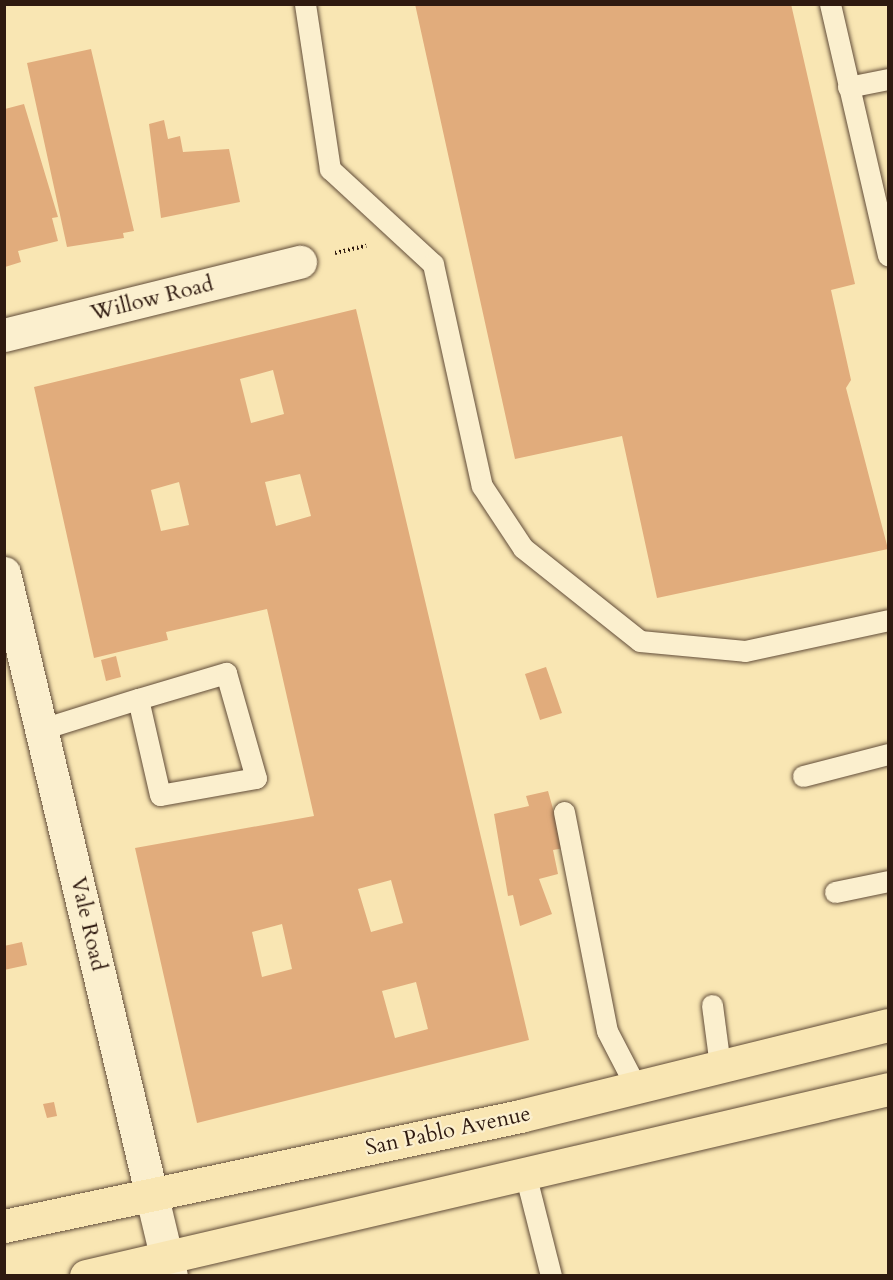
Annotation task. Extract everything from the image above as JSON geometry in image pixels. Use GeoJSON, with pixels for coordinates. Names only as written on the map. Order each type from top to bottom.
{"type":"FeatureCollection","features":[{"type":"Feature","properties":{"kind":"main road","name":"San Pablo Avenue"},"geometry":{"type":"LineString","coordinates":[[4,1226],[636,1088],[888,1024]]}},
{"type":"Feature","properties":{"kind":"main road"},"geometry":{"type":"LineString","coordinates":[[86,1275],[169,1266],[525,1173],[888,1089]]}},
{"type":"Feature","properties":{"kind":"street","name":"Willow Road"},"geometry":{"type":"LineString","coordinates":[[4,335],[300,262]]}},
{"type":"Feature","properties":{"kind":"street","name":"Vale Road"},"geometry":{"type":"LineString","coordinates":[[4,573],[9,612],[42,729],[169,1266]]}},
{"type":"Feature","properties":{"kind":"lane"},"geometry":{"type":"LineString","coordinates":[[305,4],[330,169],[433,264],[482,486],[523,548],[640,641],[745,651],[888,620]]}},
{"type":"Feature","properties":{"kind":"lane"},"geometry":{"type":"LineString","coordinates":[[830,4],[848,87],[881,202],[888,255]]}},
{"type":"Feature","properties":{"kind":"lane"},"geometry":{"type":"LineString","coordinates":[[848,87],[888,79]]}},
{"type":"Feature","properties":{"kind":"lane"},"geometry":{"type":"LineString","coordinates":[[42,729],[138,699],[226,673],[256,778],[160,795],[138,699]]}},
{"type":"Feature","properties":{"kind":"lane"},"geometry":{"type":"LineString","coordinates":[[803,776],[888,754]]}},
{"type":"Feature","properties":{"kind":"lane"},"geometry":{"type":"LineString","coordinates":[[564,812],[607,1031],[636,1088]]}},
{"type":"Feature","properties":{"kind":"lane"},"geometry":{"type":"LineString","coordinates":[[836,892],[888,881]]}},
{"type":"Feature","properties":{"kind":"lane"},"geometry":{"type":"LineString","coordinates":[[712,1005],[720,1066]]}},
{"type":"Feature","properties":{"kind":"lane"},"geometry":{"type":"LineString","coordinates":[[525,1173],[551,1275]]}},
{"type":"Feature","properties":{"kind":"path"},"geometry":{"type":"LineString","coordinates":[[300,262],[403,236]]}},
{"type":"Feature","properties":{"kind":"building"},"geometry":{"type":"Polygon","coordinates":[[[415,4],[791,4],[855,284],[831,290],[851,380],[846,388],[888,549],[657,598],[622,436],[515,459],[415,4]]]}},
{"type":"Feature","properties":{"kind":"building"},"geometry":{"type":"Polygon","coordinates":[[[91,49],[134,231],[123,233],[124,238],[67,247],[27,63],[91,49]]]}},
{"type":"Feature","properties":{"kind":"building"},"geometry":{"type":"Polygon","coordinates":[[[24,104],[58,217],[52,218],[58,241],[18,251],[21,262],[5,267],[5,109],[24,104]]]}},
{"type":"Feature","properties":{"kind":"building"},"geometry":{"type":"Polygon","coordinates":[[[164,120],[168,139],[180,136],[183,152],[229,149],[240,202],[161,218],[149,124],[164,120]]]}},
{"type":"Feature","properties":{"kind":"building"},"geometry":{"type":"Polygon","coordinates":[[[356,309],[529,1040],[197,1123],[135,848],[314,816],[267,609],[166,632],[168,640],[94,658],[34,387],[356,309]],[[273,370],[240,379],[251,423],[284,414],[273,370]],[[300,474],[265,482],[276,526],[311,516],[300,474]],[[179,482],[151,490],[161,531],[189,525],[179,482]],[[391,880],[358,889],[371,932],[403,923],[391,880]],[[282,924],[252,932],[262,977],[292,969],[282,924]],[[416,982],[382,991],[395,1038],[428,1029],[416,982]]]}},
{"type":"Feature","properties":{"kind":"building"},"geometry":{"type":"Polygon","coordinates":[[[116,656],[121,677],[106,681],[101,660],[116,656]]]}},
{"type":"Feature","properties":{"kind":"building"},"geometry":{"type":"Polygon","coordinates":[[[546,667],[562,713],[540,720],[525,674],[546,667]]]}},
{"type":"Feature","properties":{"kind":"building"},"geometry":{"type":"Polygon","coordinates":[[[548,791],[564,848],[553,850],[558,874],[539,879],[552,914],[520,926],[513,895],[508,896],[494,814],[529,806],[526,796],[548,791]]]}},
{"type":"Feature","properties":{"kind":"building"},"geometry":{"type":"Polygon","coordinates":[[[22,942],[27,965],[4,970],[4,946],[22,942]]]}},
{"type":"Feature","properties":{"kind":"building"},"geometry":{"type":"Polygon","coordinates":[[[54,1102],[57,1116],[47,1118],[43,1104],[54,1102]]]}}]}
